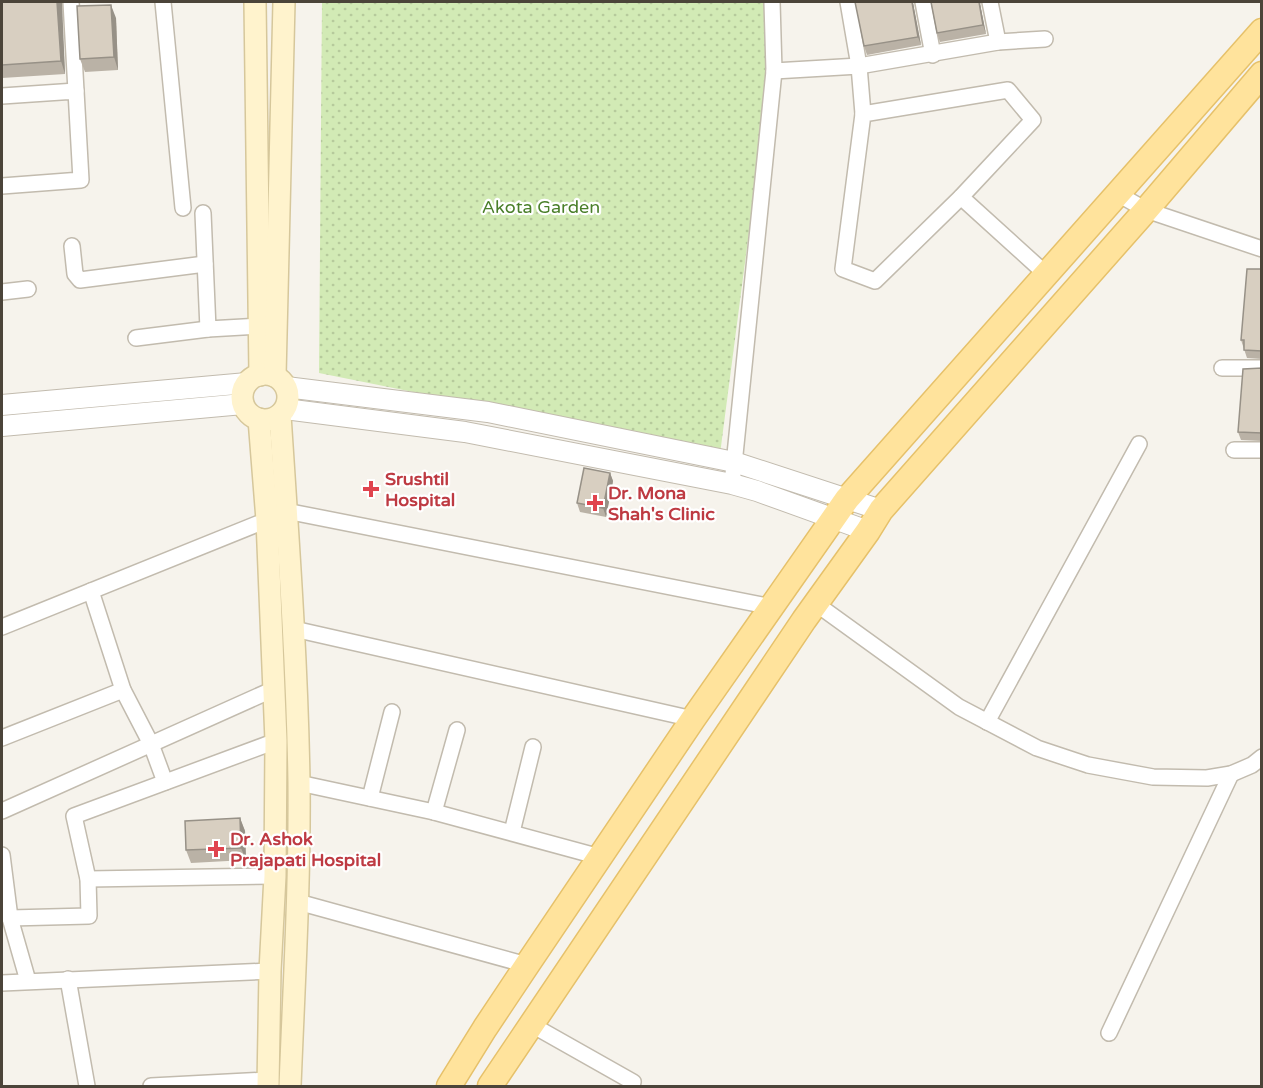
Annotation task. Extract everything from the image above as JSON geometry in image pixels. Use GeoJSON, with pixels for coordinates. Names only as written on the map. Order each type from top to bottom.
{"type":"FeatureCollection","features":[{"type":"Feature","properties":{"kind":"main road"},"geometry":{"type":"LineString","coordinates":[[255,2],[259,327],[267,380],[288,402],[282,412],[277,515],[274,876],[268,1083]]}},
{"type":"Feature","properties":{"kind":"main road"},"geometry":{"type":"LineString","coordinates":[[267,380],[284,2]]}},
{"type":"Feature","properties":{"kind":"main road"},"geometry":{"type":"LineString","coordinates":[[449,1086],[526,964],[847,499],[1262,31]]}},
{"type":"Feature","properties":{"kind":"main road"},"geometry":{"type":"LineString","coordinates":[[490,1086],[881,510],[1146,210],[1262,74]]}},
{"type":"Feature","properties":{"kind":"main road"},"geometry":{"type":"LineString","coordinates":[[267,380],[242,397],[246,411],[259,419],[266,420],[282,412]]}},
{"type":"Feature","properties":{"kind":"main road"},"geometry":{"type":"LineString","coordinates":[[259,419],[277,515],[294,629],[299,783],[298,902],[290,1086]]}},
{"type":"Feature","properties":{"kind":"street"},"geometry":{"type":"LineString","coordinates":[[2,186],[81,180],[71,2]]}},
{"type":"Feature","properties":{"kind":"street"},"geometry":{"type":"LineString","coordinates":[[163,2],[183,208]]}},
{"type":"Feature","properties":{"kind":"street"},"geometry":{"type":"LineString","coordinates":[[732,484],[774,71],[772,2]]}},
{"type":"Feature","properties":{"kind":"street"},"geometry":{"type":"LineString","coordinates":[[849,2],[860,66],[863,114],[843,269],[875,281],[961,197],[1033,120],[1008,90],[863,114]]}},
{"type":"Feature","properties":{"kind":"street"},"geometry":{"type":"LineString","coordinates":[[924,2],[933,55]]}},
{"type":"Feature","properties":{"kind":"street"},"geometry":{"type":"LineString","coordinates":[[990,2],[998,42]]}},
{"type":"Feature","properties":{"kind":"street"},"geometry":{"type":"LineString","coordinates":[[774,71],[860,66],[998,42],[1045,39]]}},
{"type":"Feature","properties":{"kind":"street"},"geometry":{"type":"LineString","coordinates":[[2,96],[75,91]]}},
{"type":"Feature","properties":{"kind":"street"},"geometry":{"type":"LineString","coordinates":[[1118,194],[1146,210],[1262,249]]}},
{"type":"Feature","properties":{"kind":"street"},"geometry":{"type":"LineString","coordinates":[[961,197],[1047,275]]}},
{"type":"Feature","properties":{"kind":"street"},"geometry":{"type":"LineString","coordinates":[[203,213],[208,329]]}},
{"type":"Feature","properties":{"kind":"street"},"geometry":{"type":"LineString","coordinates":[[72,246],[75,274],[80,280],[205,264]]}},
{"type":"Feature","properties":{"kind":"street"},"geometry":{"type":"LineString","coordinates":[[2,292],[28,289]]}},
{"type":"Feature","properties":{"kind":"street"},"geometry":{"type":"LineString","coordinates":[[136,338],[208,329],[259,327]]}},
{"type":"Feature","properties":{"kind":"street"},"geometry":{"type":"LineString","coordinates":[[1222,368],[1262,368]]}},
{"type":"Feature","properties":{"kind":"street"},"geometry":{"type":"LineString","coordinates":[[2,405],[267,380],[488,412],[734,462],[881,510]]}},
{"type":"Feature","properties":{"kind":"street"},"geometry":{"type":"LineString","coordinates":[[2,426],[243,404]]}},
{"type":"Feature","properties":{"kind":"street"},"geometry":{"type":"LineString","coordinates":[[282,412],[465,432],[732,484],[868,531]]}},
{"type":"Feature","properties":{"kind":"street"},"geometry":{"type":"LineString","coordinates":[[529,444],[535,421]]}},
{"type":"Feature","properties":{"kind":"street"},"geometry":{"type":"LineString","coordinates":[[987,722],[1139,444]]}},
{"type":"Feature","properties":{"kind":"street"},"geometry":{"type":"LineString","coordinates":[[1234,450],[1262,450]]}},
{"type":"Feature","properties":{"kind":"street"},"geometry":{"type":"LineString","coordinates":[[2,627],[277,515],[772,607]]}},
{"type":"Feature","properties":{"kind":"street"},"geometry":{"type":"LineString","coordinates":[[91,591],[123,690],[151,744],[165,782]]}},
{"type":"Feature","properties":{"kind":"street"},"geometry":{"type":"LineString","coordinates":[[816,603],[959,707],[1037,748],[1088,765],[1153,777],[1207,778],[1231,774],[1252,765],[1262,757]]}},
{"type":"Feature","properties":{"kind":"street"},"geometry":{"type":"LineString","coordinates":[[294,629],[693,719]]}},
{"type":"Feature","properties":{"kind":"street"},"geometry":{"type":"LineString","coordinates":[[2,811],[274,689]]}},
{"type":"Feature","properties":{"kind":"street"},"geometry":{"type":"LineString","coordinates":[[2,738],[123,690]]}},
{"type":"Feature","properties":{"kind":"street"},"geometry":{"type":"LineString","coordinates":[[370,798],[392,712]]}},
{"type":"Feature","properties":{"kind":"street"},"geometry":{"type":"LineString","coordinates":[[434,812],[457,730]]}},
{"type":"Feature","properties":{"kind":"street"},"geometry":{"type":"LineString","coordinates":[[10,918],[88,916],[88,879],[74,816],[276,741]]}},
{"type":"Feature","properties":{"kind":"street"},"geometry":{"type":"LineString","coordinates":[[512,832],[533,747]]}},
{"type":"Feature","properties":{"kind":"street"},"geometry":{"type":"LineString","coordinates":[[1109,1033],[1231,774]]}},
{"type":"Feature","properties":{"kind":"street"},"geometry":{"type":"LineString","coordinates":[[299,783],[434,812],[600,857]]}},
{"type":"Feature","properties":{"kind":"street"},"geometry":{"type":"LineString","coordinates":[[2,855],[10,918],[28,981]]}},
{"type":"Feature","properties":{"kind":"street"},"geometry":{"type":"LineString","coordinates":[[88,879],[274,876]]}},
{"type":"Feature","properties":{"kind":"street"},"geometry":{"type":"LineString","coordinates":[[298,902],[526,964]]}},
{"type":"Feature","properties":{"kind":"street"},"geometry":{"type":"LineString","coordinates":[[2,983],[270,971]]}},
{"type":"Feature","properties":{"kind":"street"},"geometry":{"type":"LineString","coordinates":[[68,979],[87,1086]]}},
{"type":"Feature","properties":{"kind":"street"},"geometry":{"type":"LineString","coordinates":[[532,1025],[633,1082],[632,1086]]}},
{"type":"Feature","properties":{"kind":"street"},"geometry":{"type":"LineString","coordinates":[[151,1086],[268,1083]]}},
{"type":"Feature","properties":{"kind":"green space","name":"Akota Garden"},"geometry":{"type":"Polygon","coordinates":[[[322,2],[764,2],[768,54],[753,201],[720,454],[319,373],[322,2]]]}},
{"type":"Feature","properties":{"kind":"building"},"geometry":{"type":"Polygon","coordinates":[[[2,2],[57,2],[61,61],[2,65],[2,2]]]}},
{"type":"Feature","properties":{"kind":"building"},"geometry":{"type":"Polygon","coordinates":[[[855,2],[912,2],[918,37],[864,46],[855,2]]]}},
{"type":"Feature","properties":{"kind":"building"},"geometry":{"type":"Polygon","coordinates":[[[931,2],[979,2],[983,25],[937,33],[931,2]]]}},
{"type":"Feature","properties":{"kind":"building"},"geometry":{"type":"Polygon","coordinates":[[[111,5],[114,57],[80,59],[77,6],[111,5]]]}},
{"type":"Feature","properties":{"kind":"building"},"geometry":{"type":"Polygon","coordinates":[[[1247,269],[1262,269],[1262,351],[1244,350],[1244,340],[1241,340],[1247,269]]]}},
{"type":"Feature","properties":{"kind":"building"},"geometry":{"type":"Polygon","coordinates":[[[1262,368],[1262,433],[1238,432],[1243,369],[1262,368]]]}},
{"type":"Feature","properties":{"kind":"building"},"geometry":{"type":"Polygon","coordinates":[[[584,468],[610,473],[603,508],[577,503],[584,468]]]}},
{"type":"Feature","properties":{"kind":"building"},"geometry":{"type":"Polygon","coordinates":[[[240,818],[241,848],[186,850],[185,821],[240,818]]]}},
{"type":"Feature","properties":{"kind":"place","name":"Srushtil Hospital"},"geometry":{"type":"Point","coordinates":[371,489]}},
{"type":"Feature","properties":{"kind":"place","name":"Dr. Mona Shah's Clinic"},"geometry":{"type":"Point","coordinates":[595,503]}},
{"type":"Feature","properties":{"kind":"place","name":"Dr. Ashok Prajapati Hospital"},"geometry":{"type":"Point","coordinates":[216,849]}}]}
